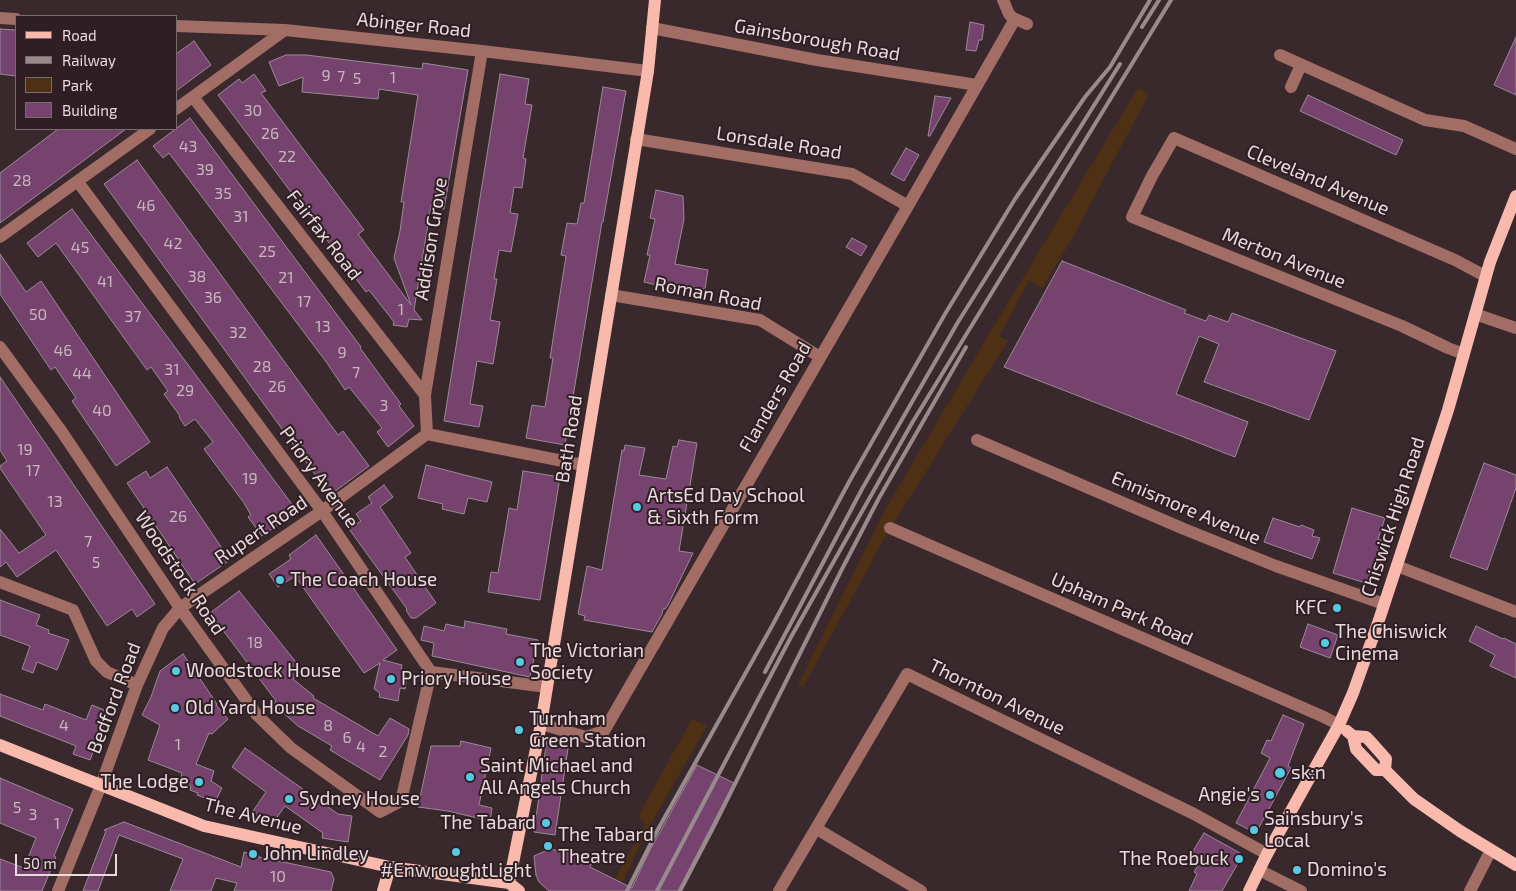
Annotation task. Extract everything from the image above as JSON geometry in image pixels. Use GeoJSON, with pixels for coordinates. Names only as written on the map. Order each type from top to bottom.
{"type":"FeatureCollection","features":[{"type":"Feature","properties":{"kind":"main road","name":"Bath Road"},"geometry":{"type":"LineString","coordinates":[[514,887],[648,70],[655,0]]}},
{"type":"Feature","properties":{"kind":"main road","name":"Chiswick High Road"},"geometry":{"type":"LineString","coordinates":[[1249,891],[1267,854],[1339,725],[1355,687],[1448,410],[1485,276],[1516,196]]}},
{"type":"Feature","properties":{"kind":"main road"},"geometry":{"type":"LineString","coordinates":[[1339,725],[1353,736],[1366,736],[1386,759],[1385,770],[1414,799],[1516,865]]}},
{"type":"Feature","properties":{"kind":"main road","name":"The Avenue"},"geometry":{"type":"LineString","coordinates":[[0,745],[204,826],[390,867],[514,887]]}},
{"type":"Feature","properties":{"kind":"main road"},"geometry":{"type":"LineString","coordinates":[[383,891],[390,867]]}},
{"type":"Feature","properties":{"kind":"street","name":"Flanders Road"},"geometry":{"type":"LineString","coordinates":[[541,724],[586,737],[604,732],[976,85],[1018,22],[1007,11],[1003,0]]}},
{"type":"Feature","properties":{"kind":"street"},"geometry":{"type":"LineString","coordinates":[[0,18],[15,19]]}},
{"type":"Feature","properties":{"kind":"street","name":"Abinger Road"},"geometry":{"type":"LineString","coordinates":[[178,26],[285,30],[648,70]]}},
{"type":"Feature","properties":{"kind":"street","name":"Gainsborough Road"},"geometry":{"type":"LineString","coordinates":[[652,28],[817,60],[976,85]]}},
{"type":"Feature","properties":{"kind":"street"},"geometry":{"type":"LineString","coordinates":[[178,108],[285,30]]}},
{"type":"Feature","properties":{"kind":"street","name":"Addison Grove"},"geometry":{"type":"LineString","coordinates":[[427,434],[425,395],[482,51]]}},
{"type":"Feature","properties":{"kind":"street"},"geometry":{"type":"LineString","coordinates":[[1280,55],[1425,120],[1464,126],[1516,148]]}},
{"type":"Feature","properties":{"kind":"street"},"geometry":{"type":"LineString","coordinates":[[1291,87],[1301,65]]}},
{"type":"Feature","properties":{"kind":"street","name":"Fairfax Road"},"geometry":{"type":"LineString","coordinates":[[193,97],[425,395]]}},
{"type":"Feature","properties":{"kind":"street"},"geometry":{"type":"LineString","coordinates":[[0,238],[149,130]]}},
{"type":"Feature","properties":{"kind":"street","name":"Cleveland Avenue"},"geometry":{"type":"LineString","coordinates":[[1152,176],[1174,138],[1455,260],[1485,276]]}},
{"type":"Feature","properties":{"kind":"street","name":"Lonsdale Road"},"geometry":{"type":"LineString","coordinates":[[636,139],[852,174],[908,206]]}},
{"type":"Feature","properties":{"kind":"street","name":"Merton Avenue"},"geometry":{"type":"LineString","coordinates":[[1152,176],[1132,217],[1402,326],[1464,354]]}},
{"type":"Feature","properties":{"kind":"street","name":"Priory Avenue"},"geometry":{"type":"LineString","coordinates":[[78,182],[322,511],[431,672]]}},
{"type":"Feature","properties":{"kind":"street","name":"Roman Road"},"geometry":{"type":"LineString","coordinates":[[611,295],[760,320],[820,357]]}},
{"type":"Feature","properties":{"kind":"street"},"geometry":{"type":"LineString","coordinates":[[1475,314],[1516,328]]}},
{"type":"Feature","properties":{"kind":"street","name":"Woodstock Road"},"geometry":{"type":"LineString","coordinates":[[0,347],[62,432],[180,608],[257,715],[291,748],[380,812],[401,801],[431,672]]}},
{"type":"Feature","properties":{"kind":"street"},"geometry":{"type":"LineString","coordinates":[[427,434],[584,465]]}},
{"type":"Feature","properties":{"kind":"street","name":"Rupert Road"},"geometry":{"type":"LineString","coordinates":[[180,608],[322,511],[427,434]]}},
{"type":"Feature","properties":{"kind":"street","name":"Ennismore Avenue"},"geometry":{"type":"LineString","coordinates":[[977,440],[1258,559],[1384,604]]}},
{"type":"Feature","properties":{"kind":"street","name":"Upham Park Road"},"geometry":{"type":"LineString","coordinates":[[890,528],[1339,725]]}},
{"type":"Feature","properties":{"kind":"street"},"geometry":{"type":"LineString","coordinates":[[1397,566],[1516,612]]}},
{"type":"Feature","properties":{"kind":"street"},"geometry":{"type":"LineString","coordinates":[[0,582],[73,610],[96,661],[107,672],[137,685]]}},
{"type":"Feature","properties":{"kind":"street","name":"Bedford Road"},"geometry":{"type":"LineString","coordinates":[[58,891],[101,785],[137,685],[163,628],[180,608]]}},
{"type":"Feature","properties":{"kind":"street"},"geometry":{"type":"LineString","coordinates":[[431,672],[547,687]]}},
{"type":"Feature","properties":{"kind":"street","name":"Thornton Avenue"},"geometry":{"type":"LineString","coordinates":[[779,891],[907,674],[1194,814],[1267,854]]}},
{"type":"Feature","properties":{"kind":"street"},"geometry":{"type":"LineString","coordinates":[[817,829],[921,891]]}},
{"type":"Feature","properties":{"kind":"street"},"geometry":{"type":"LineString","coordinates":[[1470,891],[1491,850]]}},
{"type":"Feature","properties":{"kind":"street"},"geometry":{"type":"LineString","coordinates":[[1259,870],[1301,891]]}},
{"type":"Feature","properties":{"kind":"green space"},"geometry":{"type":"Polygon","coordinates":[[[1138,88],[1149,94],[1073,237],[1042,288],[1029,281],[999,336],[1008,341],[885,537],[803,687],[798,685],[885,510],[1138,88]]]}},
{"type":"Feature","properties":{"kind":"green space"},"geometry":{"type":"Polygon","coordinates":[[[692,719],[707,726],[649,827],[622,882],[615,879],[645,824],[638,816],[692,719]]]}},
{"type":"Feature","properties":{"kind":"building"},"geometry":{"type":"Polygon","coordinates":[[[970,22],[984,25],[982,40],[979,40],[976,51],[966,50],[970,22]]]}},
{"type":"Feature","properties":{"kind":"building"},"geometry":{"type":"Polygon","coordinates":[[[0,29],[15,30],[15,76],[0,74],[0,29]]]}},
{"type":"Feature","properties":{"kind":"building"},"geometry":{"type":"Polygon","coordinates":[[[1516,37],[1516,95],[1494,85],[1516,37]]]}},
{"type":"Feature","properties":{"kind":"building"},"geometry":{"type":"Polygon","coordinates":[[[194,41],[211,65],[178,90],[178,53],[194,41]]]}},
{"type":"Feature","properties":{"kind":"building"},"geometry":{"type":"Polygon","coordinates":[[[286,55],[306,55],[422,69],[423,63],[468,70],[444,209],[431,206],[414,310],[422,320],[409,319],[407,327],[393,325],[394,322],[369,290],[366,292],[218,95],[239,79],[242,83],[254,74],[266,91],[261,93],[364,230],[358,234],[411,305],[394,258],[400,231],[404,202],[401,202],[418,95],[379,89],[378,99],[302,92],[303,77],[279,86],[269,62],[286,55]]]}},
{"type":"Feature","properties":{"kind":"building"},"geometry":{"type":"Polygon","coordinates":[[[500,74],[529,79],[525,104],[532,105],[523,158],[526,159],[522,188],[514,187],[510,213],[518,214],[511,252],[499,250],[494,279],[497,279],[490,320],[500,322],[493,364],[477,361],[470,404],[483,406],[479,427],[444,421],[500,74]]]}},
{"type":"Feature","properties":{"kind":"building"},"geometry":{"type":"Polygon","coordinates":[[[603,87],[626,91],[565,445],[526,438],[532,405],[545,407],[553,358],[550,358],[566,256],[561,255],[567,223],[577,224],[581,203],[584,203],[603,87]]]}},
{"type":"Feature","properties":{"kind":"building"},"geometry":{"type":"Polygon","coordinates":[[[1308,95],[1403,140],[1396,155],[1300,111],[1308,95]]]}},
{"type":"Feature","properties":{"kind":"building"},"geometry":{"type":"Polygon","coordinates":[[[935,96],[951,98],[930,136],[928,136],[935,96]]]}},
{"type":"Feature","properties":{"kind":"building"},"geometry":{"type":"Polygon","coordinates":[[[190,118],[361,347],[401,404],[399,406],[414,426],[388,447],[377,432],[382,428],[349,387],[345,390],[327,363],[169,153],[163,158],[153,146],[174,130],[178,130],[178,127],[190,118]]]}},
{"type":"Feature","properties":{"kind":"building"},"geometry":{"type":"Polygon","coordinates":[[[57,130],[125,130],[0,223],[0,173],[57,130]]]}},
{"type":"Feature","properties":{"kind":"building"},"geometry":{"type":"Polygon","coordinates":[[[906,148],[919,155],[904,181],[891,174],[906,148]]]}},
{"type":"Feature","properties":{"kind":"building"},"geometry":{"type":"Polygon","coordinates":[[[137,160],[338,435],[343,431],[369,466],[330,495],[104,184],[137,160]]]}},
{"type":"Feature","properties":{"kind":"building"},"geometry":{"type":"Polygon","coordinates":[[[656,190],[683,196],[684,219],[675,264],[708,270],[705,289],[674,283],[673,289],[644,282],[650,255],[647,255],[655,219],[650,218],[656,190]]]}},
{"type":"Feature","properties":{"kind":"building"},"geometry":{"type":"Polygon","coordinates":[[[72,209],[297,511],[262,536],[248,517],[251,515],[244,503],[204,449],[213,442],[195,419],[185,426],[164,394],[168,391],[151,367],[147,370],[56,243],[38,257],[27,243],[72,209]]]}},
{"type":"Feature","properties":{"kind":"building"},"geometry":{"type":"Polygon","coordinates":[[[852,238],[867,246],[861,256],[846,247],[852,238]]]}},
{"type":"Feature","properties":{"kind":"building"},"geometry":{"type":"Polygon","coordinates":[[[0,254],[26,292],[41,281],[150,442],[116,466],[72,401],[76,398],[55,367],[51,370],[0,294],[0,254]]]}},
{"type":"Feature","properties":{"kind":"building"},"geometry":{"type":"Polygon","coordinates":[[[1062,261],[1186,310],[1184,313],[1206,321],[1209,315],[1228,322],[1232,313],[1336,351],[1309,420],[1204,382],[1219,344],[1199,336],[1176,394],[1248,422],[1235,457],[1004,367],[1062,261]]]}},
{"type":"Feature","properties":{"kind":"building"},"geometry":{"type":"Polygon","coordinates":[[[0,377],[155,604],[137,617],[132,609],[107,626],[56,550],[17,577],[6,562],[0,567],[0,529],[19,553],[46,535],[0,468],[7,461],[0,450],[0,377]]]}},
{"type":"Feature","properties":{"kind":"building","name":"ArtsEd Day School & Sixth Form"},"geometry":{"type":"Polygon","coordinates":[[[679,440],[697,443],[679,551],[693,553],[668,605],[663,609],[652,632],[584,620],[585,616],[578,614],[587,566],[602,570],[622,450],[624,451],[625,445],[645,448],[639,475],[666,479],[673,446],[677,447],[679,440]]]}},
{"type":"Feature","properties":{"kind":"building"},"geometry":{"type":"Polygon","coordinates":[[[1484,463],[1516,475],[1516,488],[1487,570],[1450,557],[1484,463]]]}},
{"type":"Feature","properties":{"kind":"building"},"geometry":{"type":"Polygon","coordinates":[[[426,465],[492,482],[487,502],[468,498],[464,514],[442,509],[443,504],[418,498],[426,465]]]}},
{"type":"Feature","properties":{"kind":"building"},"geometry":{"type":"Polygon","coordinates":[[[167,467],[230,560],[195,584],[127,483],[146,471],[150,478],[167,467]]]}},
{"type":"Feature","properties":{"kind":"building"},"geometry":{"type":"Polygon","coordinates":[[[523,471],[560,477],[540,600],[488,592],[491,572],[498,573],[509,508],[517,510],[523,471]]]}},
{"type":"Feature","properties":{"kind":"building"},"geometry":{"type":"Polygon","coordinates":[[[384,485],[393,497],[380,507],[411,553],[405,557],[436,603],[416,618],[411,618],[407,609],[349,529],[361,521],[356,514],[372,503],[368,497],[384,485]]]}},
{"type":"Feature","properties":{"kind":"building"},"geometry":{"type":"Polygon","coordinates":[[[1352,508],[1385,518],[1378,539],[1383,541],[1369,584],[1333,573],[1352,508]]]}},
{"type":"Feature","properties":{"kind":"building"},"geometry":{"type":"Polygon","coordinates":[[[1273,518],[1314,530],[1312,536],[1320,538],[1312,559],[1264,542],[1273,518]]]}},
{"type":"Feature","properties":{"kind":"building"},"geometry":{"type":"Polygon","coordinates":[[[316,535],[397,650],[383,660],[402,665],[401,669],[405,670],[403,677],[407,678],[405,689],[400,688],[398,701],[379,697],[380,693],[374,689],[380,663],[364,673],[295,576],[278,587],[269,574],[291,559],[289,555],[316,535]]]}},
{"type":"Feature","properties":{"kind":"building"},"geometry":{"type":"Polygon","coordinates":[[[239,591],[303,671],[293,679],[314,696],[313,698],[378,736],[390,718],[409,729],[408,735],[380,780],[330,750],[332,746],[298,726],[273,704],[276,701],[210,613],[239,591]]]}},
{"type":"Feature","properties":{"kind":"building"},"geometry":{"type":"Polygon","coordinates":[[[0,600],[40,615],[36,625],[49,630],[48,633],[69,640],[57,670],[37,662],[33,673],[22,669],[30,646],[0,635],[0,600]]]}},
{"type":"Feature","properties":{"kind":"building"},"geometry":{"type":"Polygon","coordinates":[[[465,621],[507,629],[506,634],[538,640],[530,677],[432,656],[434,643],[421,640],[424,626],[444,631],[446,624],[464,628],[465,621]]]}},
{"type":"Feature","properties":{"kind":"building"},"geometry":{"type":"Polygon","coordinates":[[[1308,624],[1338,635],[1330,658],[1300,647],[1308,624]]]}},
{"type":"Feature","properties":{"kind":"building"},"geometry":{"type":"Polygon","coordinates":[[[1476,626],[1516,644],[1516,678],[1490,666],[1495,655],[1469,641],[1476,626]]]}},
{"type":"Feature","properties":{"kind":"building"},"geometry":{"type":"Polygon","coordinates":[[[183,654],[216,705],[228,719],[212,734],[209,733],[196,764],[214,771],[211,781],[222,788],[215,802],[190,790],[191,786],[187,784],[189,779],[181,777],[182,773],[148,760],[160,725],[142,715],[151,697],[160,671],[183,654]]]}},
{"type":"Feature","properties":{"kind":"building"},"geometry":{"type":"Polygon","coordinates":[[[0,694],[43,710],[45,704],[86,720],[92,705],[109,712],[90,760],[73,754],[76,746],[0,716],[0,694]]]}},
{"type":"Feature","properties":{"kind":"building"},"geometry":{"type":"Polygon","coordinates":[[[1283,715],[1304,724],[1288,766],[1291,768],[1256,833],[1236,823],[1270,758],[1261,753],[1267,740],[1271,741],[1283,715]]]}},
{"type":"Feature","properties":{"kind":"building"},"geometry":{"type":"Polygon","coordinates":[[[547,739],[569,742],[555,835],[534,832],[547,739]]]}},
{"type":"Feature","properties":{"kind":"building"},"geometry":{"type":"Polygon","coordinates":[[[461,741],[491,748],[479,805],[492,808],[490,821],[448,811],[418,807],[431,746],[460,746],[461,741]]]}},
{"type":"Feature","properties":{"kind":"building","name":"Sydney House"},"geometry":{"type":"Polygon","coordinates":[[[245,748],[338,814],[352,816],[348,842],[322,838],[323,833],[285,806],[270,827],[251,814],[266,792],[232,767],[245,748]]]}},
{"type":"Feature","properties":{"kind":"building"},"geometry":{"type":"Polygon","coordinates":[[[697,765],[734,783],[678,891],[549,891],[539,882],[536,875],[534,856],[550,849],[594,858],[590,867],[632,888],[650,850],[697,765]]]}},
{"type":"Feature","properties":{"kind":"building"},"geometry":{"type":"Polygon","coordinates":[[[0,778],[73,809],[42,891],[0,891],[0,859],[24,868],[36,838],[0,823],[0,778]]]}},
{"type":"Feature","properties":{"kind":"building"},"geometry":{"type":"Polygon","coordinates":[[[124,822],[241,867],[244,852],[258,855],[259,857],[331,872],[334,879],[331,891],[234,891],[237,883],[216,878],[211,891],[170,891],[183,859],[119,835],[98,891],[83,891],[106,831],[104,830],[124,822]]]}},
{"type":"Feature","properties":{"kind":"building"},"geometry":{"type":"Polygon","coordinates":[[[1204,833],[1240,853],[1241,858],[1222,891],[1189,891],[1197,874],[1194,872],[1200,862],[1190,856],[1204,833]]]}},
{"type":"Feature","properties":{"kind":"railway"},"geometry":{"type":"LineString","coordinates":[[627,891],[657,831],[772,626],[849,482],[945,314],[1015,199],[1085,97],[1110,67],[1150,0]]}},
{"type":"Feature","properties":{"kind":"railway"},"geometry":{"type":"LineString","coordinates":[[1142,27],[1159,0]]}},
{"type":"Feature","properties":{"kind":"railway"},"geometry":{"type":"LineString","coordinates":[[657,891],[791,637],[912,423],[1171,0]]}},
{"type":"Feature","properties":{"kind":"railway"},"geometry":{"type":"LineString","coordinates":[[765,672],[862,489],[958,322],[1120,64]]}},
{"type":"Feature","properties":{"kind":"railway"},"geometry":{"type":"LineString","coordinates":[[680,891],[879,498],[966,347]]}},
{"type":"Feature","properties":{"kind":"place","name":"ArtsEd Day School & Sixth Form"},"geometry":{"type":"Point","coordinates":[637,507]}},
{"type":"Feature","properties":{"kind":"place","name":"The Coach House"},"geometry":{"type":"Point","coordinates":[280,580]}},
{"type":"Feature","properties":{"kind":"place","name":"KFC"},"geometry":{"type":"Point","coordinates":[1337,608]}},
{"type":"Feature","properties":{"kind":"place","name":"The Chiswick Cinema"},"geometry":{"type":"Point","coordinates":[1325,643]}},
{"type":"Feature","properties":{"kind":"place","name":"The Victorian Society"},"geometry":{"type":"Point","coordinates":[520,662]}},
{"type":"Feature","properties":{"kind":"place","name":"Woodstock House"},"geometry":{"type":"Point","coordinates":[176,671]}},
{"type":"Feature","properties":{"kind":"place","name":"Priory House"},"geometry":{"type":"Point","coordinates":[391,679]}},
{"type":"Feature","properties":{"kind":"place","name":"Old Yard House"},"geometry":{"type":"Point","coordinates":[175,708]}},
{"type":"Feature","properties":{"kind":"place","name":"Turnham Green Station"},"geometry":{"type":"Point","coordinates":[519,730]}},
{"type":"Feature","properties":{"kind":"place","name":"sk:n"},"geometry":{"type":"Point","coordinates":[1280,773]}},
{"type":"Feature","properties":{"kind":"place","name":"Saint Michael and All Angels Church"},"geometry":{"type":"Point","coordinates":[470,777]}},
{"type":"Feature","properties":{"kind":"place","name":"The Lodge"},"geometry":{"type":"Point","coordinates":[199,782]}},
{"type":"Feature","properties":{"kind":"place","name":"Angie's"},"geometry":{"type":"Point","coordinates":[1270,795]}},
{"type":"Feature","properties":{"kind":"place","name":"Sydney House"},"geometry":{"type":"Point","coordinates":[289,799]}},
{"type":"Feature","properties":{"kind":"place","name":"The Tabard"},"geometry":{"type":"Point","coordinates":[546,823]}},
{"type":"Feature","properties":{"kind":"place","name":"Sainsbury's Local"},"geometry":{"type":"Point","coordinates":[1254,830]}},
{"type":"Feature","properties":{"kind":"place","name":"The Tabard Theatre"},"geometry":{"type":"Point","coordinates":[548,846]}},
{"type":"Feature","properties":{"kind":"place","name":"#EnwroughtLight"},"geometry":{"type":"Point","coordinates":[456,852]}},
{"type":"Feature","properties":{"kind":"place","name":"John Lindley"},"geometry":{"type":"Point","coordinates":[253,854]}},
{"type":"Feature","properties":{"kind":"place","name":"The Roebuck"},"geometry":{"type":"Point","coordinates":[1239,859]}},
{"type":"Feature","properties":{"kind":"place","name":"Domino's"},"geometry":{"type":"Point","coordinates":[1297,870]}}]}
